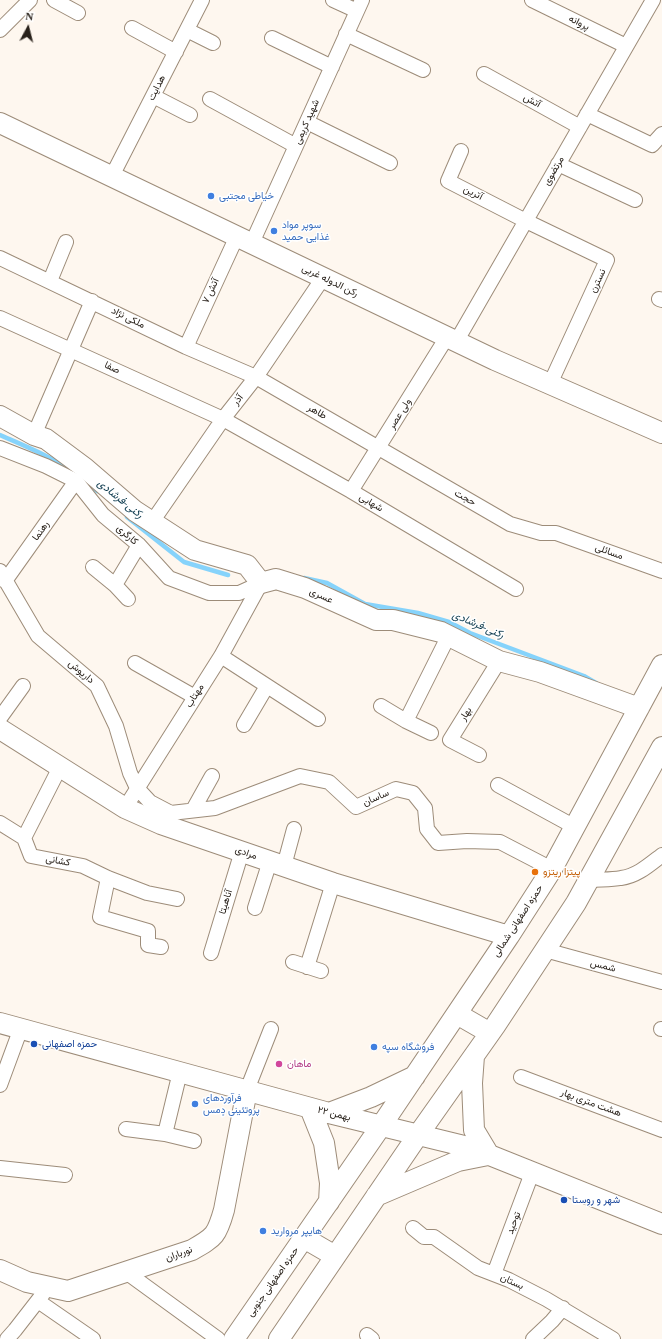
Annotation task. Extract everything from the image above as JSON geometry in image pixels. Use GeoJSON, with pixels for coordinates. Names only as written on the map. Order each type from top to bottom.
{"type":"FeatureCollection","features":[{"type":"Feature","properties":{"kind":"main road","name":"رکن الدوله غربی"},"geometry":{"type":"LineString","coordinates":[[0,123],[452,339],[550,384],[662,432]]}},
{"type":"Feature","properties":{"kind":"main road"},"geometry":{"type":"LineString","coordinates":[[0,416],[34,435],[46,439],[85,468],[135,511],[195,550],[247,565],[261,583]]}},
{"type":"Feature","properties":{"kind":"main road","name":"عسری"},"geometry":{"type":"LineString","coordinates":[[261,583],[276,579],[305,588],[376,620],[392,620],[449,635],[499,661],[540,672],[639,708]]}},
{"type":"Feature","properties":{"kind":"main road","name":"حمزه اصفهانی شمالی"},"geometry":{"type":"LineString","coordinates":[[381,1126],[552,870],[662,665]]}},
{"type":"Feature","properties":{"kind":"main road","name":"مرادی"},"geometry":{"type":"LineString","coordinates":[[0,729],[125,808],[161,824],[333,882],[509,936]]}},
{"type":"Feature","properties":{"kind":"main road"},"geometry":{"type":"LineString","coordinates":[[279,1339],[418,1135],[490,1033],[576,903],[662,747]]}},
{"type":"Feature","properties":{"kind":"main road"},"geometry":{"type":"LineString","coordinates":[[457,1014],[490,1033]]}},
{"type":"Feature","properties":{"kind":"main road","name":"۲۲ بهمن"},"geometry":{"type":"LineString","coordinates":[[0,1023],[310,1108],[472,1148],[662,1224]]}},
{"type":"Feature","properties":{"kind":"main road"},"geometry":{"type":"LineString","coordinates":[[376,1196],[458,1161],[489,1155],[474,1130],[472,1083],[474,1056]]}},
{"type":"Feature","properties":{"kind":"main road"},"geometry":{"type":"LineString","coordinates":[[329,1113],[371,1098],[415,1076]]}},
{"type":"Feature","properties":{"kind":"main road","name":"نورباران"},"geometry":{"type":"LineString","coordinates":[[0,1270],[27,1282],[43,1294],[68,1291],[192,1250],[209,1240],[218,1229],[224,1210],[247,1090]]}},
{"type":"Feature","properties":{"kind":"main road"},"geometry":{"type":"LineString","coordinates":[[310,1108],[324,1143],[330,1183],[329,1202]]}},
{"type":"Feature","properties":{"kind":"main road","name":"حمزه اصفهانی جنوبی"},"geometry":{"type":"LineString","coordinates":[[234,1339],[381,1126]]}},
{"type":"Feature","properties":{"kind":"main road"},"geometry":{"type":"LineString","coordinates":[[304,1238],[335,1256]]}},
{"type":"Feature","properties":{"kind":"street"},"geometry":{"type":"LineString","coordinates":[[54,0],[78,13]]}},
{"type":"Feature","properties":{"kind":"street","name":"هدایت"},"geometry":{"type":"LineString","coordinates":[[112,176],[202,0]]}},
{"type":"Feature","properties":{"kind":"street"},"geometry":{"type":"LineString","coordinates":[[333,0],[360,6]]}},
{"type":"Feature","properties":{"kind":"street","name":"پروانه"},"geometry":{"type":"LineString","coordinates":[[532,0],[626,46]]}},
{"type":"Feature","properties":{"kind":"street"},"geometry":{"type":"LineString","coordinates":[[654,0],[662,4]]}},
{"type":"Feature","properties":{"kind":"street","name":"مرتضوی"},"geometry":{"type":"LineString","coordinates":[[452,339],[526,221],[654,0]]}},
{"type":"Feature","properties":{"kind":"street"},"geometry":{"type":"LineString","coordinates":[[0,30],[24,2]]}},
{"type":"Feature","properties":{"kind":"street","name":"شهید کریمی"},"geometry":{"type":"LineString","coordinates":[[244,240],[296,146],[360,6]]}},
{"type":"Feature","properties":{"kind":"street"},"geometry":{"type":"LineString","coordinates":[[132,28],[176,52]]}},
{"type":"Feature","properties":{"kind":"street"},"geometry":{"type":"LineString","coordinates":[[187,30],[213,43]]}},
{"type":"Feature","properties":{"kind":"street"},"geometry":{"type":"LineString","coordinates":[[346,34],[423,70]]}},
{"type":"Feature","properties":{"kind":"street"},"geometry":{"type":"LineString","coordinates":[[272,38],[332,67]]}},
{"type":"Feature","properties":{"kind":"street","name":"آتش"},"geometry":{"type":"LineString","coordinates":[[484,74],[580,127]]}},
{"type":"Feature","properties":{"kind":"street"},"geometry":{"type":"LineString","coordinates":[[153,96],[190,114]]}},
{"type":"Feature","properties":{"kind":"street"},"geometry":{"type":"LineString","coordinates":[[210,99],[296,146]]}},
{"type":"Feature","properties":{"kind":"street"},"geometry":{"type":"LineString","coordinates":[[587,114],[652,145],[662,134]]}},
{"type":"Feature","properties":{"kind":"street"},"geometry":{"type":"LineString","coordinates":[[307,122],[390,163]]}},
{"type":"Feature","properties":{"kind":"street","name":"آترین"},"geometry":{"type":"LineString","coordinates":[[461,151],[448,181],[526,221]]}},
{"type":"Feature","properties":{"kind":"street"},"geometry":{"type":"LineString","coordinates":[[558,164],[635,200]]}},
{"type":"Feature","properties":{"kind":"street","name":"نسترن"},"geometry":{"type":"LineString","coordinates":[[526,221],[608,260],[550,384]]}},
{"type":"Feature","properties":{"kind":"street","name":"آتش ۷"},"geometry":{"type":"LineString","coordinates":[[186,347],[244,240]]}},
{"type":"Feature","properties":{"kind":"street"},"geometry":{"type":"LineString","coordinates":[[50,281],[66,242]]}},
{"type":"Feature","properties":{"kind":"street","name":"ملکی نژاد"},"geometry":{"type":"LineString","coordinates":[[0,258],[186,347],[256,377]]}},
{"type":"Feature","properties":{"kind":"street","name":"آذر"},"geometry":{"type":"LineString","coordinates":[[152,522],[223,419],[256,377],[323,278]]}},
{"type":"Feature","properties":{"kind":"street"},"geometry":{"type":"LineString","coordinates":[[34,435],[92,301]]}},
{"type":"Feature","properties":{"kind":"street","name":"صفا"},"geometry":{"type":"LineString","coordinates":[[0,318],[223,419]]}},
{"type":"Feature","properties":{"kind":"street","name":"ولی عصر"},"geometry":{"type":"LineString","coordinates":[[351,491],[452,339]]}},
{"type":"Feature","properties":{"kind":"street","name":"طاهر"},"geometry":{"type":"LineString","coordinates":[[256,377],[379,448]]}},
{"type":"Feature","properties":{"kind":"street","name":"شهابی"},"geometry":{"type":"LineString","coordinates":[[223,419],[351,491],[516,589]]}},
{"type":"Feature","properties":{"kind":"street","name":"کارگری"},"geometry":{"type":"LineString","coordinates":[[0,448],[46,466],[76,481],[102,515],[139,545],[169,578],[209,593],[239,593],[261,583]]}},
{"type":"Feature","properties":{"kind":"street","name":"حجت"},"geometry":{"type":"LineString","coordinates":[[379,448],[510,524],[542,533],[556,533]]}},
{"type":"Feature","properties":{"kind":"street","name":"رهنما"},"geometry":{"type":"LineString","coordinates":[[3,576],[76,481]]}},
{"type":"Feature","properties":{"kind":"street","name":"مسائلی"},"geometry":{"type":"LineString","coordinates":[[556,533],[662,571]]}},
{"type":"Feature","properties":{"kind":"street"},"geometry":{"type":"LineString","coordinates":[[115,585],[139,545]]}},
{"type":"Feature","properties":{"kind":"street"},"geometry":{"type":"LineString","coordinates":[[93,567],[115,585],[128,599]]}},
{"type":"Feature","properties":{"kind":"street","name":"داریوش"},"geometry":{"type":"LineString","coordinates":[[3,576],[38,636],[97,686],[116,726],[130,773],[137,788]]}},
{"type":"Feature","properties":{"kind":"street","name":"مهتاب"},"geometry":{"type":"LineString","coordinates":[[125,808],[221,656],[261,583]]}},
{"type":"Feature","properties":{"kind":"street"},"geometry":{"type":"LineString","coordinates":[[406,722],[449,635]]}},
{"type":"Feature","properties":{"kind":"street"},"geometry":{"type":"LineString","coordinates":[[221,656],[318,719]]}},
{"type":"Feature","properties":{"kind":"street","name":"بهار"},"geometry":{"type":"LineString","coordinates":[[479,755],[450,740],[499,661]]}},
{"type":"Feature","properties":{"kind":"street"},"geometry":{"type":"LineString","coordinates":[[135,663],[195,697]]}},
{"type":"Feature","properties":{"kind":"street"},"geometry":{"type":"LineString","coordinates":[[0,718],[23,686]]}},
{"type":"Feature","properties":{"kind":"street"},"geometry":{"type":"LineString","coordinates":[[244,725],[267,686]]}},
{"type":"Feature","properties":{"kind":"street"},"geometry":{"type":"LineString","coordinates":[[381,706],[406,722],[431,733]]}},
{"type":"Feature","properties":{"kind":"street"},"geometry":{"type":"LineString","coordinates":[[0,823],[24,838],[60,767]]}},
{"type":"Feature","properties":{"kind":"street"},"geometry":{"type":"LineString","coordinates":[[193,810],[212,776]]}},
{"type":"Feature","properties":{"kind":"street","name":"ساسان"},"geometry":{"type":"LineString","coordinates":[[137,788],[150,802],[171,813],[215,808],[300,776],[329,782],[356,807],[396,789],[413,793],[425,808],[427,828],[438,844],[467,841],[500,842],[552,870]]}},
{"type":"Feature","properties":{"kind":"street"},"geometry":{"type":"LineString","coordinates":[[498,784],[575,827]]}},
{"type":"Feature","properties":{"kind":"street"},"geometry":{"type":"LineString","coordinates":[[255,908],[294,829]]}},
{"type":"Feature","properties":{"kind":"street","name":"کشانی"},"geometry":{"type":"LineString","coordinates":[[24,838],[31,856],[83,866],[108,878],[147,893],[177,899]]}},
{"type":"Feature","properties":{"kind":"street","name":"آناهیتا"},"geometry":{"type":"LineString","coordinates":[[211,953],[242,851]]}},
{"type":"Feature","properties":{"kind":"street"},"geometry":{"type":"LineString","coordinates":[[589,880],[619,879],[629,877],[650,865],[662,855]]}},
{"type":"Feature","properties":{"kind":"street"},"geometry":{"type":"LineString","coordinates":[[108,878],[100,917],[148,931],[148,945],[161,947]]}},
{"type":"Feature","properties":{"kind":"street"},"geometry":{"type":"LineString","coordinates":[[293,962],[314,969],[333,882]]}},
{"type":"Feature","properties":{"kind":"street","name":"شمس"},"geometry":{"type":"LineString","coordinates":[[545,950],[662,982]]}},
{"type":"Feature","properties":{"kind":"street"},"geometry":{"type":"LineString","coordinates":[[0,1085],[21,1028]]}},
{"type":"Feature","properties":{"kind":"street"},"geometry":{"type":"LineString","coordinates":[[247,1090],[271,1029]]}},
{"type":"Feature","properties":{"kind":"street"},"geometry":{"type":"LineString","coordinates":[[165,1134],[180,1072]]}},
{"type":"Feature","properties":{"kind":"street","name":"هشت متری بهار"},"geometry":{"type":"LineString","coordinates":[[521,1077],[662,1130]]}},
{"type":"Feature","properties":{"kind":"street"},"geometry":{"type":"LineString","coordinates":[[126,1129],[165,1134],[194,1141]]}},
{"type":"Feature","properties":{"kind":"street"},"geometry":{"type":"LineString","coordinates":[[0,1168],[65,1175]]}},
{"type":"Feature","properties":{"kind":"street","name":"توحید"},"geometry":{"type":"LineString","coordinates":[[494,1274],[532,1172]]}},
{"type":"Feature","properties":{"kind":"street","name":"بستان"},"geometry":{"type":"LineString","coordinates":[[413,1228],[424,1237],[434,1236],[478,1268],[509,1280],[563,1308],[613,1339]]}},
{"type":"Feature","properties":{"kind":"street"},"geometry":{"type":"LineString","coordinates":[[126,1272],[218,1339]]}},
{"type":"Feature","properties":{"kind":"street"},"geometry":{"type":"LineString","coordinates":[[6,1339],[43,1294],[93,1339]]}},
{"type":"Feature","properties":{"kind":"street"},"geometry":{"type":"LineString","coordinates":[[533,1339],[563,1308]]}},
{"type":"Feature","properties":{"kind":"waterway","name":"رکنی-فرشادی"},"geometry":{"type":"LineString","coordinates":[[0,435],[48,457],[75,474]]}},
{"type":"Feature","properties":{"kind":"waterway","name":"رکنی-فرشادی"},"geometry":{"type":"LineString","coordinates":[[82,479],[97,491]]}},
{"type":"Feature","properties":{"kind":"waterway","name":"رکنی-فرشادی"},"geometry":{"type":"LineString","coordinates":[[127,517],[184,562],[228,575]]}},
{"type":"Feature","properties":{"kind":"waterway","name":"رکنی-فرشادی"},"geometry":{"type":"LineString","coordinates":[[304,578],[327,583],[365,604],[418,613],[449,622],[470,633],[584,676],[596,683]]}},
{"type":"Feature","properties":{"kind":"place","name":"خیاطی مجتبی"},"geometry":{"type":"Point","coordinates":[211,196]}},
{"type":"Feature","properties":{"kind":"place","name":"سوپر مواد غذایی حمید"},"geometry":{"type":"Point","coordinates":[274,231]}},
{"type":"Feature","properties":{"kind":"place","name":"پیتزا ریتزو"},"geometry":{"type":"Point","coordinates":[535,872]}},
{"type":"Feature","properties":{"kind":"place","name":"حمزه اصفهانی"},"geometry":{"type":"Point","coordinates":[34,1044]}},
{"type":"Feature","properties":{"kind":"place","name":"فروشگاه سپه"},"geometry":{"type":"Point","coordinates":[374,1047]}},
{"type":"Feature","properties":{"kind":"place","name":"ماهان"},"geometry":{"type":"Point","coordinates":[279,1064]}},
{"type":"Feature","properties":{"kind":"place","name":"فرآوردهای پروتئینی دٍمس"},"geometry":{"type":"Point","coordinates":[195,1104]}},
{"type":"Feature","properties":{"kind":"place","name":"شهر و روستا"},"geometry":{"type":"Point","coordinates":[564,1200]}},
{"type":"Feature","properties":{"kind":"place","name":"هایپر مروارید"},"geometry":{"type":"Point","coordinates":[263,1231]}}]}
